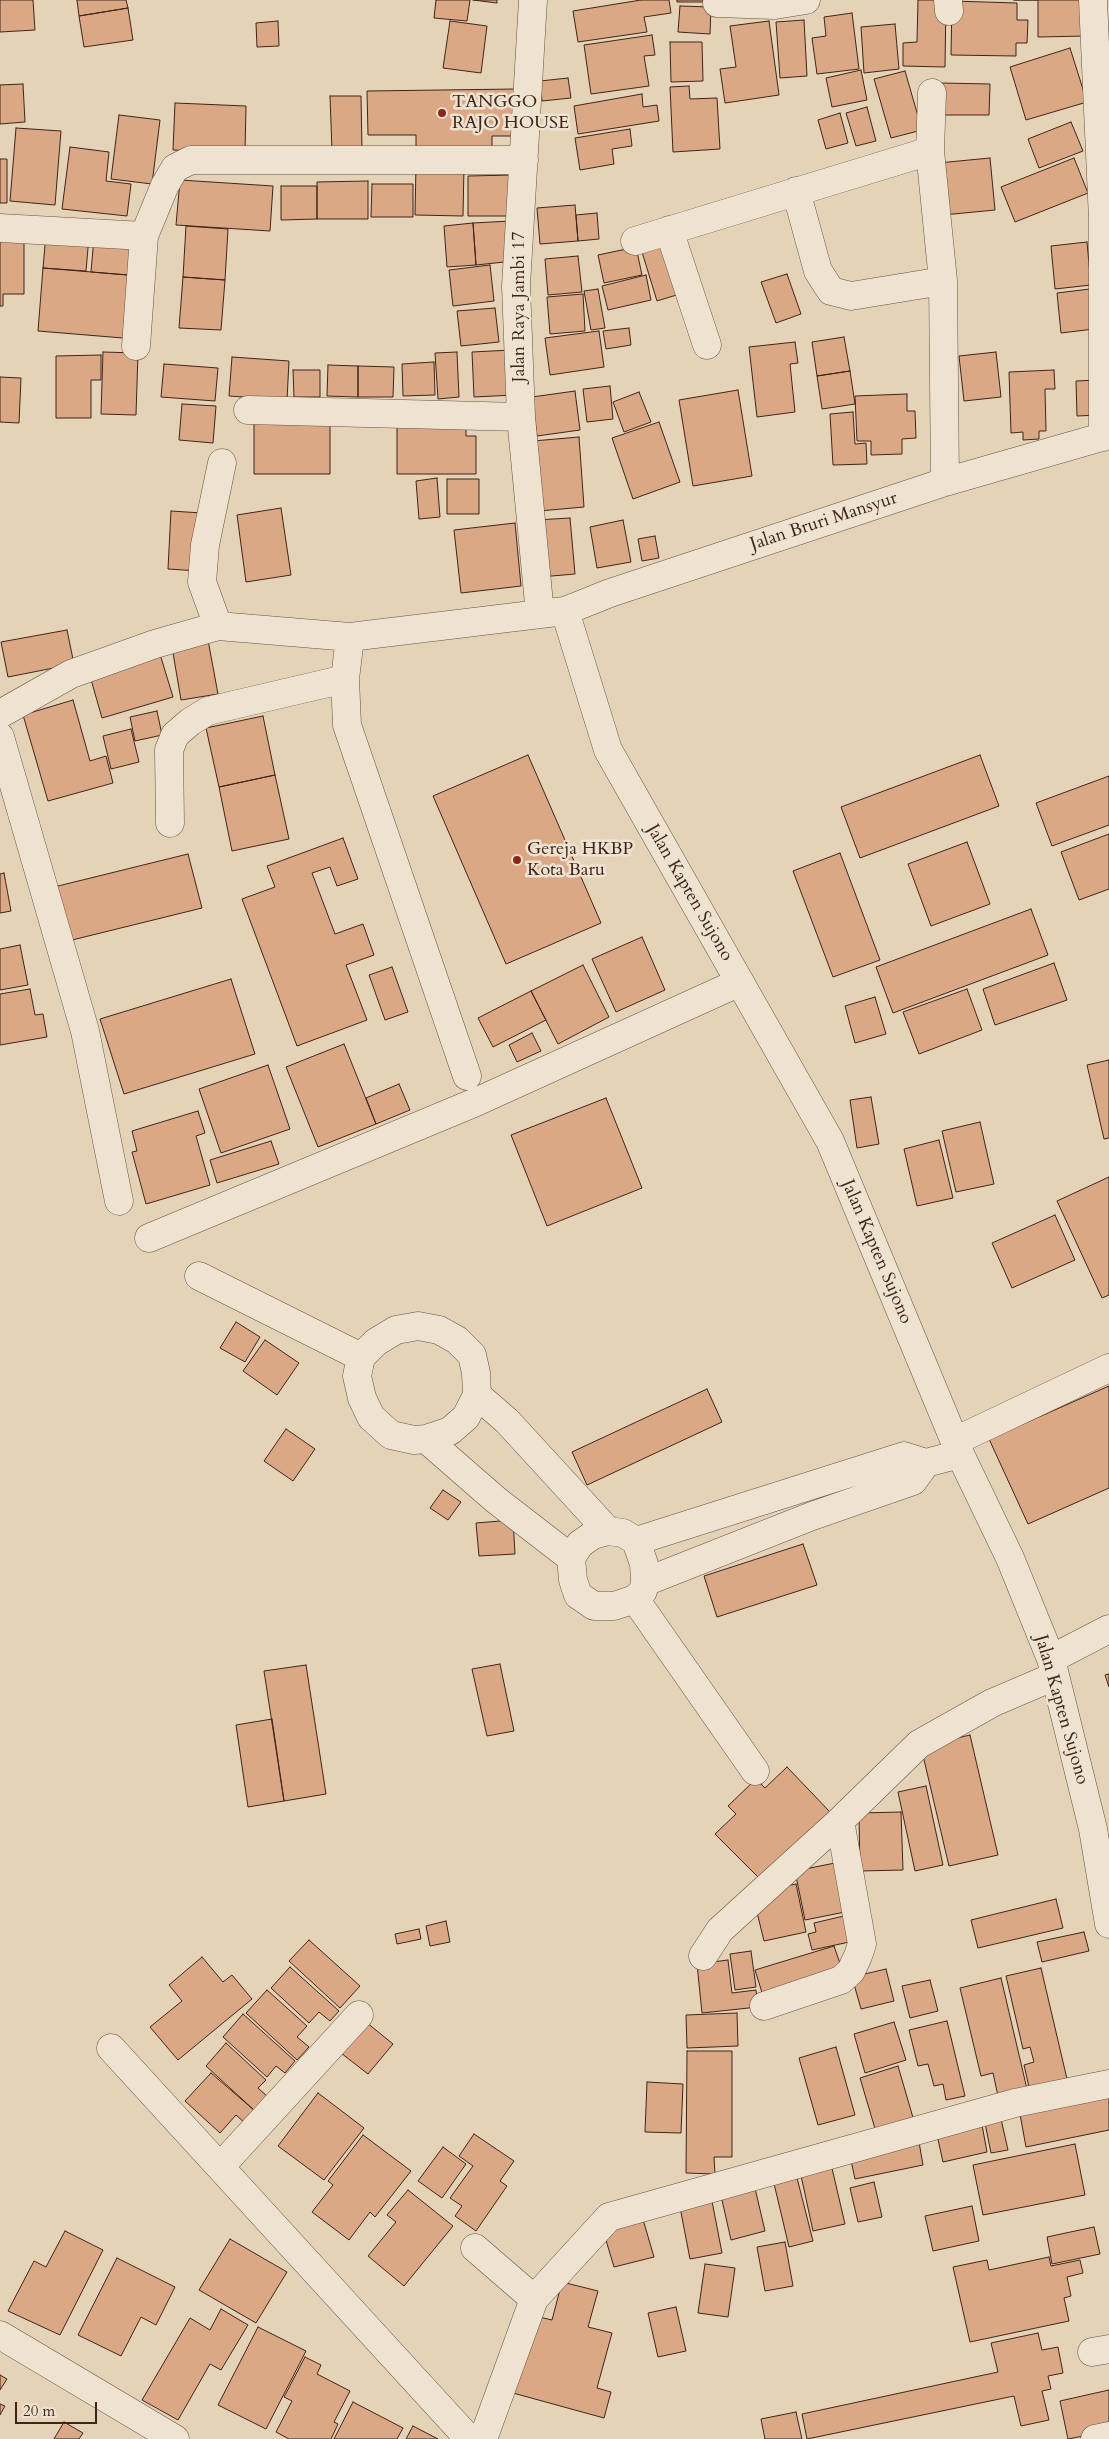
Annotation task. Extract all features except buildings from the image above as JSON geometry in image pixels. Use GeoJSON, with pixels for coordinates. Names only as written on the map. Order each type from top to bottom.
{"type":"FeatureCollection","features":[{"type":"Feature","properties":{"kind":"street","name":"Jalan Raya Jambi 17"},"geometry":{"type":"LineString","coordinates":[[533,0],[516,286],[521,417],[553,612]]}},
{"type":"Feature","properties":{"kind":"street"},"geometry":{"type":"LineString","coordinates":[[716,3],[751,2],[775,5],[806,0]]}},
{"type":"Feature","properties":{"kind":"street"},"geometry":{"type":"LineString","coordinates":[[1093,0],[1103,219],[1106,436]]}},
{"type":"Feature","properties":{"kind":"street"},"geometry":{"type":"LineString","coordinates":[[932,92],[930,151],[943,281],[945,482]]}},
{"type":"Feature","properties":{"kind":"street"},"geometry":{"type":"LineString","coordinates":[[635,241],[930,151]]}},
{"type":"Feature","properties":{"kind":"street"},"geometry":{"type":"LineString","coordinates":[[136,346],[144,236],[165,184],[175,168],[191,160],[524,160]]}},
{"type":"Feature","properties":{"kind":"street"},"geometry":{"type":"LineString","coordinates":[[796,191],[818,271],[830,291],[851,296],[943,281]]}},
{"type":"Feature","properties":{"kind":"street"},"geometry":{"type":"LineString","coordinates":[[0,228],[144,236]]}},
{"type":"Feature","properties":{"kind":"street"},"geometry":{"type":"LineString","coordinates":[[670,230],[707,345]]}},
{"type":"Feature","properties":{"kind":"street"},"geometry":{"type":"LineString","coordinates":[[248,410],[521,417]]}},
{"type":"Feature","properties":{"kind":"street","name":"Jalan Bruri Mansyur"},"geometry":{"type":"LineString","coordinates":[[218,626],[350,637],[553,612],[945,482],[1106,436]]}},
{"type":"Feature","properties":{"kind":"street"},"geometry":{"type":"LineString","coordinates":[[0,714],[71,674],[155,644],[218,626],[202,582],[205,545],[222,463]]}},
{"type":"Feature","properties":{"kind":"street","name":"Jalan Kapten Sujono"},"geometry":{"type":"LineString","coordinates":[[553,612],[608,750],[830,1141],[958,1447],[1010,1558],[1053,1668],[1093,1829],[1109,1924]]}},
{"type":"Feature","properties":{"kind":"street"},"geometry":{"type":"LineString","coordinates":[[350,637],[346,679],[347,725],[467,1076]]}},
{"type":"Feature","properties":{"kind":"street"},"geometry":{"type":"LineString","coordinates":[[170,823],[169,750],[175,735],[190,722],[208,710],[346,679]]}},
{"type":"Feature","properties":{"kind":"street"},"geometry":{"type":"LineString","coordinates":[[0,736],[85,1031],[119,1201]]}},
{"type":"Feature","properties":{"kind":"street"},"geometry":{"type":"LineString","coordinates":[[149,1238],[476,1102],[740,982]]}},
{"type":"Feature","properties":{"kind":"street"},"geometry":{"type":"LineString","coordinates":[[199,1276],[361,1357]]}},
{"type":"Feature","properties":{"kind":"street"},"geometry":{"type":"LineString","coordinates":[[418,1326],[439,1330],[457,1340],[472,1355],[476,1372],[477,1395],[466,1418],[450,1431],[426,1439],[414,1440],[391,1435],[371,1417],[362,1398],[357,1376],[361,1357],[376,1342],[396,1330],[418,1326]]}},
{"type":"Feature","properties":{"kind":"street"},"geometry":{"type":"LineString","coordinates":[[755,1771],[640,1591],[644,1564],[636,1541],[623,1532],[608,1531],[593,1535],[580,1544],[571,1558],[572,1580],[578,1596],[594,1606],[614,1606],[640,1591],[812,1516],[913,1481],[926,1463],[1109,1368]]}},
{"type":"Feature","properties":{"kind":"street"},"geometry":{"type":"LineString","coordinates":[[477,1395],[507,1421],[608,1531]]}},
{"type":"Feature","properties":{"kind":"street"},"geometry":{"type":"LineString","coordinates":[[426,1439],[496,1500],[571,1558]]}},
{"type":"Feature","properties":{"kind":"street"},"geometry":{"type":"LineString","coordinates":[[636,1541],[803,1490],[904,1456],[926,1463]]}},
{"type":"Feature","properties":{"kind":"street"},"geometry":{"type":"LineString","coordinates":[[803,1490],[812,1516]]}},
{"type":"Feature","properties":{"kind":"street"},"geometry":{"type":"LineString","coordinates":[[703,1956],[720,1930],[840,1821],[919,1744],[1053,1668],[1109,1629]]}},
{"type":"Feature","properties":{"kind":"street"},"geometry":{"type":"LineString","coordinates":[[764,2006],[841,1980],[851,1971],[858,1956],[862,1944],[840,1821]]}},
{"type":"Feature","properties":{"kind":"street"},"geometry":{"type":"LineString","coordinates":[[220,2167],[360,2015]]}},
{"type":"Feature","properties":{"kind":"street"},"geometry":{"type":"LineString","coordinates":[[111,2048],[470,2439]]}},
{"type":"Feature","properties":{"kind":"street"},"geometry":{"type":"LineString","coordinates":[[483,2439],[534,2299],[609,2217],[1015,2103],[1109,2084]]}},
{"type":"Feature","properties":{"kind":"street"},"geometry":{"type":"LineString","coordinates":[[475,2248],[534,2299]]}},
{"type":"Feature","properties":{"kind":"street"},"geometry":{"type":"LineString","coordinates":[[0,2334],[175,2439]]}},
{"type":"Feature","properties":{"kind":"street"},"geometry":{"type":"LineString","coordinates":[[1095,2439],[1109,2436]]}},
{"type":"Feature","properties":{"kind":"place","name":"TANGGO RAJO HOUSE"},"geometry":{"type":"Point","coordinates":[442,113]}},
{"type":"Feature","properties":{"kind":"place","name":"Gereja HKBP Kota Baru"},"geometry":{"type":"Point","coordinates":[517,860]}}]}
